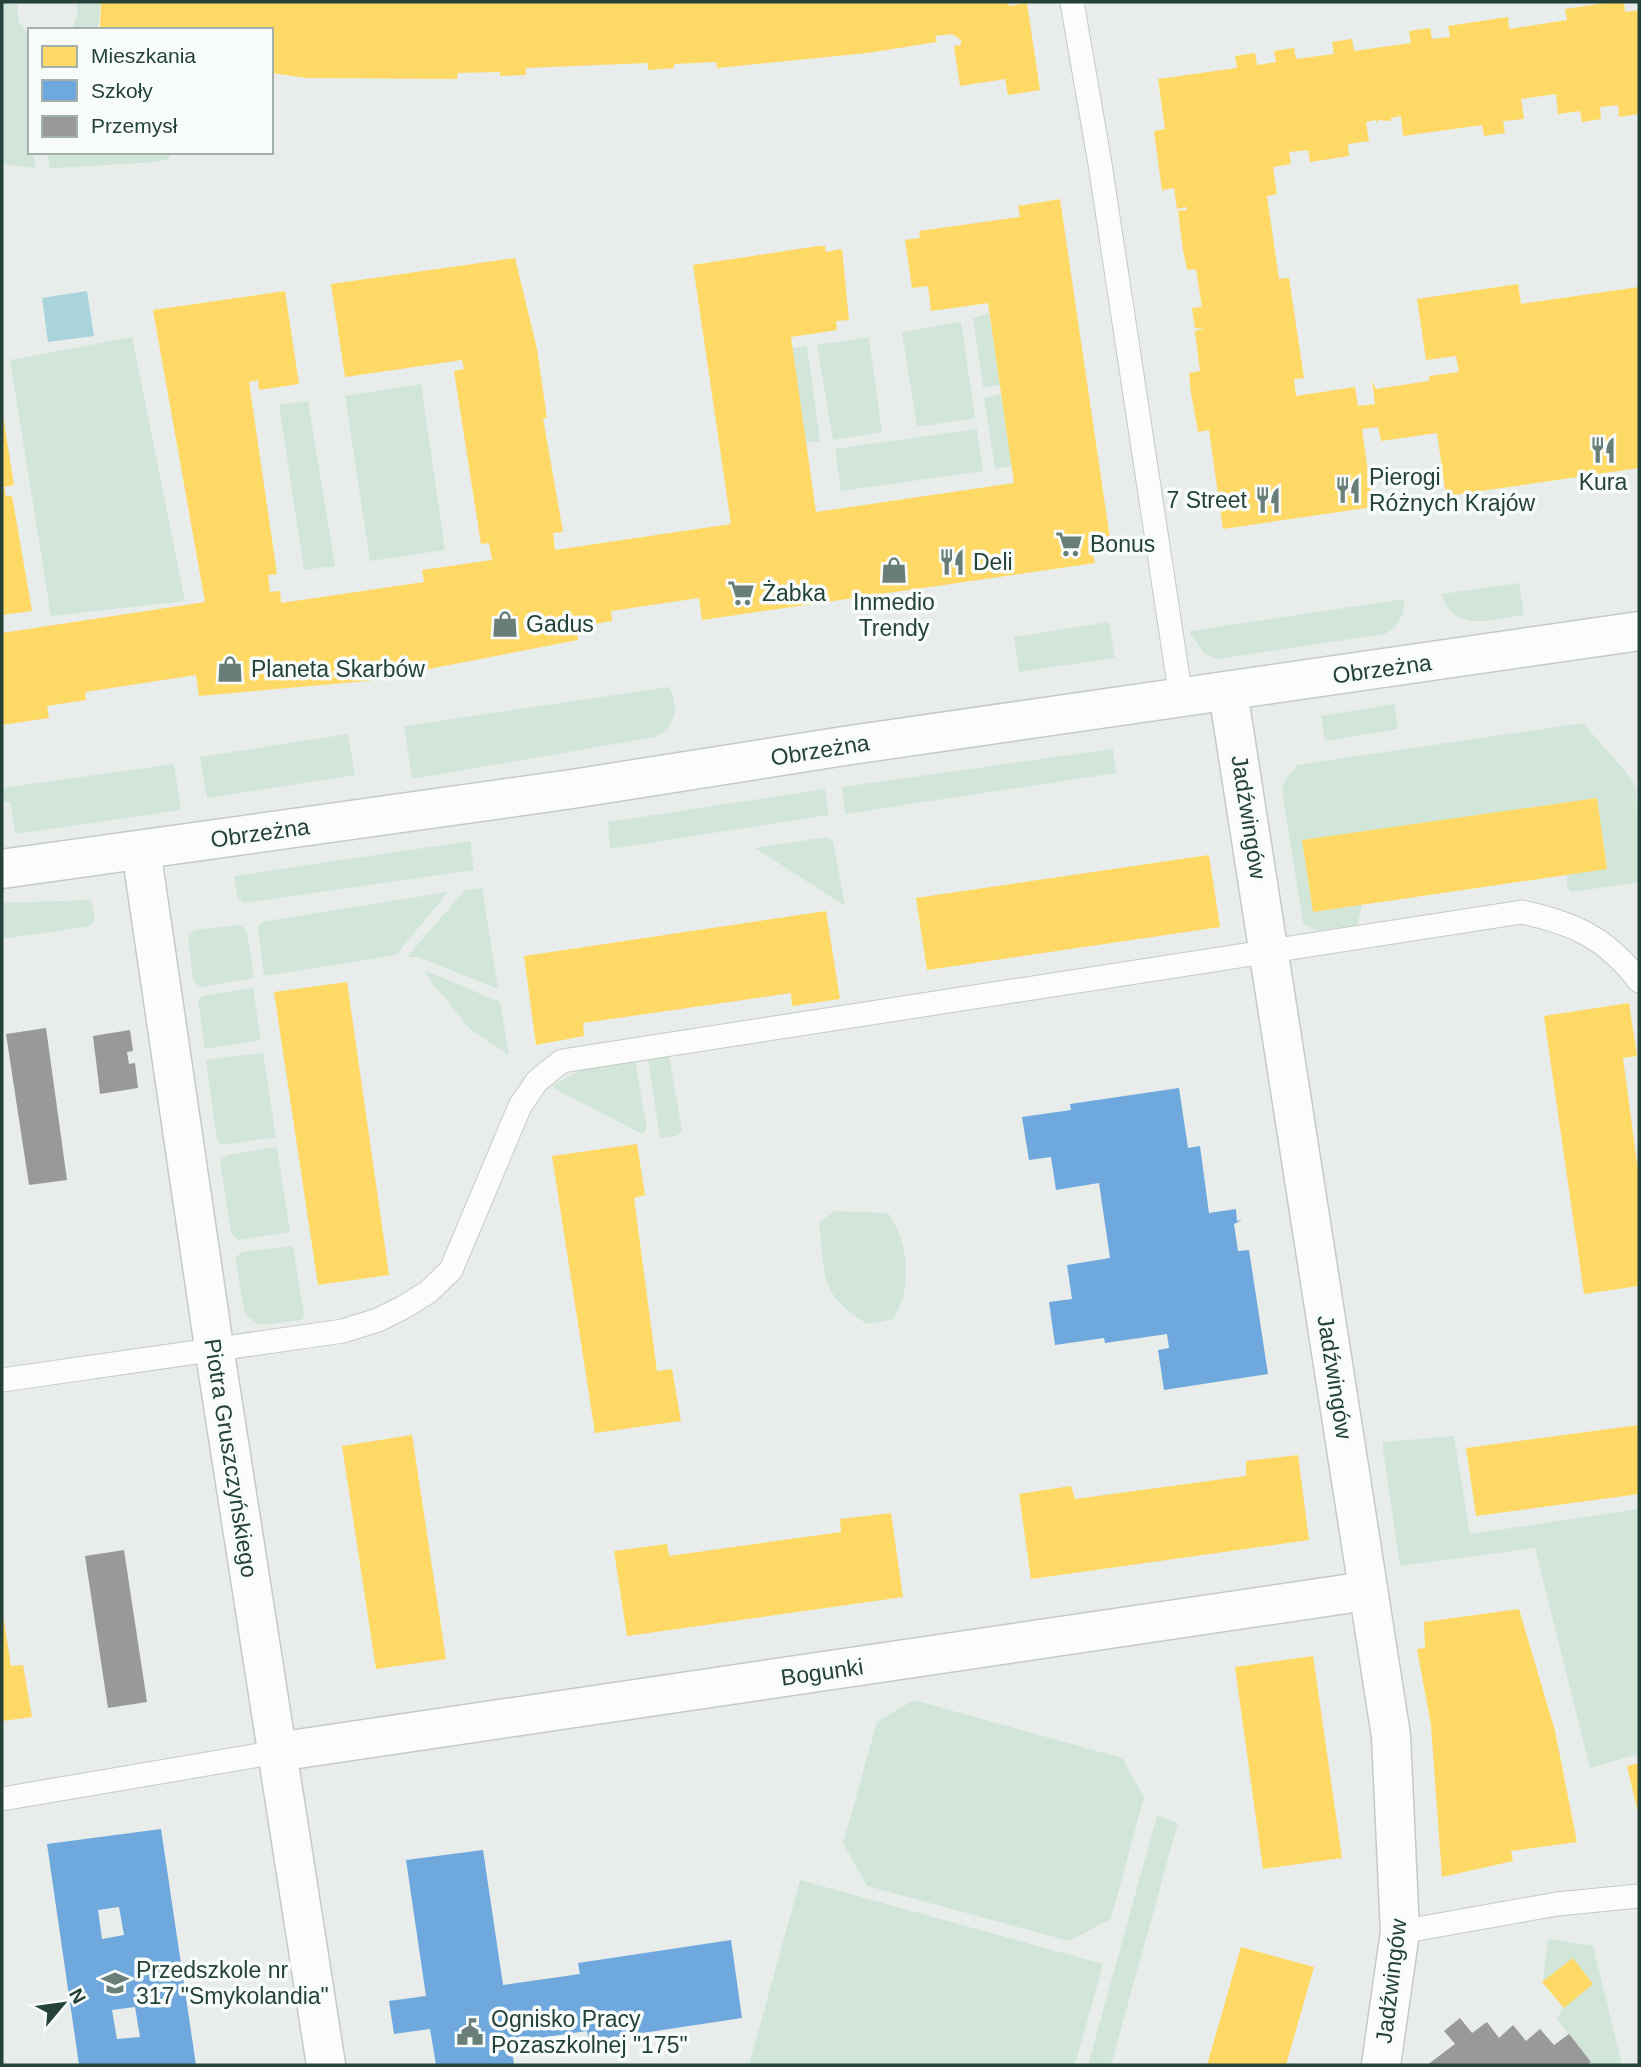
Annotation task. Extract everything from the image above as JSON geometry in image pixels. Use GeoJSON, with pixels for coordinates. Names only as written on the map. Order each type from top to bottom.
{"type":"FeatureCollection","features":[{"type":"Feature","properties":{"kind":"street","name":"Obrzeżna"},"geometry":{"type":"LineString","coordinates":[[2,869],[1639,631]]}},
{"type":"Feature","properties":{"kind":"street","name":"Jadźwingów"},"geometry":{"type":"LineString","coordinates":[[1228,692],[1366,1591],[1391,1736],[1401,1932],[1381,2065]]}},
{"type":"Feature","properties":{"kind":"street","name":"Piotra Gruszczyńskiego"},"geometry":{"type":"LineString","coordinates":[[141,850],[214,1347],[326,2065]]}},
{"type":"Feature","properties":{"kind":"street","name":"Bogunki"},"geometry":{"type":"LineString","coordinates":[[277,1752],[1366,1591]]}},
{"type":"Feature","properties":{"kind":"lane"},"geometry":{"type":"LineString","coordinates":[[1072,2],[1100,164],[1181,698]]}},
{"type":"Feature","properties":{"kind":"lane"},"geometry":{"type":"LineString","coordinates":[[2,1380],[214,1347],[343,1331],[378,1320],[428,1292],[451,1270],[530,1089],[562,1061],[1522,912],[1584,930],[1620,958],[1639,981]]}},
{"type":"Feature","properties":{"kind":"lane"},"geometry":{"type":"LineString","coordinates":[[2,1799],[277,1752]]}},
{"type":"Feature","properties":{"kind":"lane"},"geometry":{"type":"LineString","coordinates":[[1401,1932],[1557,1904],[1639,1896]]}},
{"type":"Feature","properties":{"kind":"green space"},"geometry":{"type":"Polygon","coordinates":[[[2,2],[18,2],[18,22],[28,34],[28,154],[33,154],[36,168],[2,164],[2,2]]]}},
{"type":"Feature","properties":{"kind":"green space"},"geometry":{"type":"Polygon","coordinates":[[[76,2],[100,2],[98,28],[73,28],[78,12],[76,2]]]}},
{"type":"Feature","properties":{"kind":"green space"},"geometry":{"type":"Polygon","coordinates":[[[47,154],[170,154],[168,159],[157,162],[50,168],[47,154]]]}},
{"type":"Feature","properties":{"kind":"green space"},"geometry":{"type":"Polygon","coordinates":[[[989,314],[1000,385],[983,387],[973,318],[989,314]]]}},
{"type":"Feature","properties":{"kind":"green space"},"geometry":{"type":"Polygon","coordinates":[[[961,322],[975,418],[917,427],[902,332],[961,322]]]}},
{"type":"Feature","properties":{"kind":"green space"},"geometry":{"type":"Polygon","coordinates":[[[132,337],[185,601],[51,616],[10,360],[132,337]]]}},
{"type":"Feature","properties":{"kind":"green space"},"geometry":{"type":"Polygon","coordinates":[[[869,337],[882,432],[833,440],[817,345],[869,337]]]}},
{"type":"Feature","properties":{"kind":"green space"},"geometry":{"type":"Polygon","coordinates":[[[807,346],[820,441],[805,443],[792,348],[807,346]]]}},
{"type":"Feature","properties":{"kind":"green space"},"geometry":{"type":"Polygon","coordinates":[[[421,384],[445,550],[370,561],[345,396],[421,384]]]}},
{"type":"Feature","properties":{"kind":"green space"},"geometry":{"type":"Polygon","coordinates":[[[1001,394],[1012,466],[995,469],[984,398],[1001,394]]]}},
{"type":"Feature","properties":{"kind":"green space"},"geometry":{"type":"Polygon","coordinates":[[[308,401],[335,566],[304,570],[279,405],[308,401]]]}},
{"type":"Feature","properties":{"kind":"green space"},"geometry":{"type":"Polygon","coordinates":[[[977,429],[983,471],[841,491],[835,449],[977,429]]]}},
{"type":"Feature","properties":{"kind":"green space"},"geometry":{"type":"Polygon","coordinates":[[[1519,583],[1524,615],[1487,621],[1475,621],[1455,615],[1447,607],[1441,594],[1519,583]]]}},
{"type":"Feature","properties":{"kind":"green space"},"geometry":{"type":"Polygon","coordinates":[[[1404,599],[1400,620],[1384,634],[1218,659],[1204,653],[1189,631],[1404,599]]]}},
{"type":"Feature","properties":{"kind":"green space"},"geometry":{"type":"Polygon","coordinates":[[[1109,622],[1115,658],[1019,672],[1014,637],[1109,622]]]}},
{"type":"Feature","properties":{"kind":"green space"},"geometry":{"type":"Polygon","coordinates":[[[669,687],[674,702],[674,716],[668,727],[655,737],[412,779],[404,726],[669,687]]]}},
{"type":"Feature","properties":{"kind":"green space"},"geometry":{"type":"Polygon","coordinates":[[[1394,704],[1398,729],[1325,741],[1321,716],[1394,704]]]}},
{"type":"Feature","properties":{"kind":"green space"},"geometry":{"type":"Polygon","coordinates":[[[1583,723],[1631,778],[1636,788],[1639,882],[1572,892],[1567,888],[1567,874],[1607,869],[1597,798],[1303,840],[1313,912],[1362,905],[1357,925],[1316,931],[1303,923],[1282,790],[1285,780],[1297,765],[1583,723]]]}},
{"type":"Feature","properties":{"kind":"green space"},"geometry":{"type":"Polygon","coordinates":[[[348,734],[355,775],[207,798],[200,757],[348,734]]]}},
{"type":"Feature","properties":{"kind":"green space"},"geometry":{"type":"Polygon","coordinates":[[[1113,749],[1116,773],[845,814],[842,787],[1113,749]]]}},
{"type":"Feature","properties":{"kind":"green space"},"geometry":{"type":"Polygon","coordinates":[[[174,764],[181,810],[15,834],[11,802],[2,803],[2,788],[174,764]]]}},
{"type":"Feature","properties":{"kind":"green space"},"geometry":{"type":"Polygon","coordinates":[[[825,789],[829,815],[610,849],[608,822],[825,789]]]}},
{"type":"Feature","properties":{"kind":"green space"},"geometry":{"type":"Polygon","coordinates":[[[827,837],[833,841],[845,906],[755,848],[827,837]]]}},
{"type":"Feature","properties":{"kind":"green space"},"geometry":{"type":"Polygon","coordinates":[[[470,841],[474,870],[243,903],[237,896],[234,876],[470,841]]]}},
{"type":"Feature","properties":{"kind":"green space"},"geometry":{"type":"Polygon","coordinates":[[[482,888],[498,989],[418,957],[407,957],[465,890],[482,888]]]}},
{"type":"Feature","properties":{"kind":"green space"},"geometry":{"type":"Polygon","coordinates":[[[448,892],[396,955],[264,976],[258,928],[261,922],[448,892]]]}},
{"type":"Feature","properties":{"kind":"green space"},"geometry":{"type":"Polygon","coordinates":[[[91,900],[95,919],[90,926],[2,939],[2,903],[91,900]]]}},
{"type":"Feature","properties":{"kind":"green space"},"geometry":{"type":"Polygon","coordinates":[[[241,925],[247,931],[254,978],[201,987],[193,981],[188,937],[195,930],[241,925]]]}},
{"type":"Feature","properties":{"kind":"green space"},"geometry":{"type":"Polygon","coordinates":[[[426,971],[500,1002],[509,1055],[471,1030],[429,979],[426,971]]]}},
{"type":"Feature","properties":{"kind":"green space"},"geometry":{"type":"Polygon","coordinates":[[[253,988],[261,1040],[205,1049],[198,1000],[202,996],[253,988]]]}},
{"type":"Feature","properties":{"kind":"green space"},"geometry":{"type":"Polygon","coordinates":[[[263,1053],[276,1137],[223,1145],[217,1141],[206,1060],[263,1053]]]}},
{"type":"Feature","properties":{"kind":"green space"},"geometry":{"type":"Polygon","coordinates":[[[669,1055],[682,1131],[676,1136],[660,1138],[648,1059],[669,1055]]]}},
{"type":"Feature","properties":{"kind":"green space"},"geometry":{"type":"Polygon","coordinates":[[[635,1060],[647,1129],[642,1134],[555,1089],[553,1085],[582,1070],[635,1060]]]}},
{"type":"Feature","properties":{"kind":"green space"},"geometry":{"type":"Polygon","coordinates":[[[277,1147],[290,1232],[238,1240],[231,1233],[220,1161],[226,1155],[277,1147]]]}},
{"type":"Feature","properties":{"kind":"green space"},"geometry":{"type":"Polygon","coordinates":[[[835,1211],[888,1213],[895,1224],[904,1250],[906,1279],[904,1294],[893,1319],[867,1324],[851,1313],[832,1292],[824,1270],[819,1223],[835,1211]]]}},
{"type":"Feature","properties":{"kind":"green space"},"geometry":{"type":"Polygon","coordinates":[[[293,1246],[304,1315],[302,1320],[259,1325],[245,1314],[235,1258],[242,1252],[293,1246]]]}},
{"type":"Feature","properties":{"kind":"green space"},"geometry":{"type":"Polygon","coordinates":[[[1454,1436],[1470,1534],[1639,1509],[1639,1754],[1590,1768],[1535,1548],[1400,1566],[1382,1442],[1454,1436]]]}},
{"type":"Feature","properties":{"kind":"green space"},"geometry":{"type":"Polygon","coordinates":[[[914,1700],[1122,1758],[1144,1797],[1111,1919],[1069,1941],[867,1886],[843,1843],[877,1722],[914,1700]]]}},
{"type":"Feature","properties":{"kind":"green space"},"geometry":{"type":"Polygon","coordinates":[[[1157,1816],[1178,1823],[1111,2065],[1088,2065],[1157,1816]]]}},
{"type":"Feature","properties":{"kind":"green space"},"geometry":{"type":"Polygon","coordinates":[[[800,1880],[1103,1964],[1075,2065],[749,2065],[800,1880]]]}},
{"type":"Feature","properties":{"kind":"green space"},"geometry":{"type":"Polygon","coordinates":[[[1548,1939],[1593,1946],[1622,2065],[1593,2065],[1557,2019],[1563,2008],[1543,1982],[1548,1939]]]}},
{"type":"Feature","properties":{"kind":"water"},"geometry":{"type":"Polygon","coordinates":[[[87,291],[94,336],[48,342],[42,298],[87,291]]]}},
{"type":"Feature","properties":{"kind":"building: Mieszkania"},"geometry":{"type":"Polygon","coordinates":[[[101,2],[1008,2],[1009,6],[1027,3],[1040,90],[1008,95],[1005,79],[960,86],[954,46],[961,45],[961,40],[952,34],[935,36],[937,42],[867,53],[717,68],[716,62],[674,64],[674,68],[648,70],[648,63],[526,68],[526,75],[500,76],[500,72],[458,73],[457,79],[307,78],[273,73],[273,28],[100,28],[101,2]]]}},
{"type":"Feature","properties":{"kind":"building: Mieszkania"},"geometry":{"type":"Polygon","coordinates":[[[1624,2],[1625,12],[1639,10],[1639,114],[1619,117],[1618,105],[1600,107],[1601,119],[1582,122],[1580,111],[1558,114],[1556,94],[1521,99],[1524,119],[1503,121],[1505,133],[1484,136],[1482,125],[1403,136],[1401,116],[1391,118],[1391,121],[1366,122],[1369,141],[1348,144],[1349,156],[1310,162],[1308,150],[1289,152],[1291,164],[1273,167],[1277,194],[1267,196],[1279,279],[1289,278],[1304,378],[1294,379],[1296,396],[1355,387],[1358,406],[1375,404],[1372,381],[1376,389],[1429,381],[1429,376],[1459,372],[1456,356],[1426,360],[1417,299],[1518,284],[1521,304],[1639,287],[1639,468],[1446,496],[1437,433],[1381,441],[1378,427],[1362,429],[1373,507],[1223,529],[1209,430],[1198,432],[1191,393],[1189,373],[1200,371],[1195,331],[1204,329],[1195,328],[1192,308],[1202,307],[1196,269],[1187,270],[1183,250],[1178,211],[1187,210],[1187,207],[1177,209],[1174,188],[1162,190],[1154,131],[1165,129],[1158,79],[1237,68],[1235,56],[1255,53],[1257,65],[1276,62],[1274,51],[1294,48],[1296,59],[1334,54],[1332,42],[1352,39],[1354,51],[1411,43],[1409,31],[1430,28],[1432,39],[1450,37],[1448,26],[1508,17],[1509,29],[1567,20],[1565,9],[1624,2]]]}},
{"type":"Feature","properties":{"kind":"building: Mieszkania"},"geometry":{"type":"Polygon","coordinates":[[[1060,199],[1112,552],[1093,554],[1095,563],[702,620],[699,598],[611,611],[612,621],[589,625],[588,615],[575,617],[578,640],[367,681],[199,696],[196,675],[85,692],[86,700],[47,706],[49,718],[2,725],[2,633],[205,602],[153,310],[285,291],[299,384],[259,390],[258,380],[249,382],[277,574],[268,575],[270,592],[280,591],[281,603],[424,582],[422,570],[492,560],[489,543],[481,544],[454,371],[464,369],[462,360],[345,377],[331,284],[515,258],[537,349],[547,418],[543,418],[563,532],[553,533],[555,550],[731,524],[693,265],[818,246],[825,246],[826,252],[842,249],[849,320],[836,321],[837,330],[791,337],[816,512],[1014,483],[988,303],[931,311],[928,286],[912,288],[905,240],[920,238],[919,231],[1020,217],[1018,206],[1060,199]]]}},
{"type":"Feature","properties":{"kind":"building: Mieszkania"},"geometry":{"type":"Polygon","coordinates":[[[3,415],[14,485],[4,487],[6,496],[12,496],[32,611],[2,615],[3,415]]]}},
{"type":"Feature","properties":{"kind":"building: Mieszkania"},"geometry":{"type":"Polygon","coordinates":[[[1597,798],[1607,869],[1313,912],[1302,840],[1597,798]]]}},
{"type":"Feature","properties":{"kind":"building: Mieszkania"},"geometry":{"type":"Polygon","coordinates":[[[1209,855],[1220,927],[927,970],[916,898],[1209,855]]]}},
{"type":"Feature","properties":{"kind":"building: Mieszkania"},"geometry":{"type":"Polygon","coordinates":[[[826,911],[840,999],[792,1006],[791,993],[583,1023],[584,1036],[536,1045],[524,956],[826,911]]]}},
{"type":"Feature","properties":{"kind":"building: Mieszkania"},"geometry":{"type":"Polygon","coordinates":[[[347,982],[389,1275],[318,1285],[274,992],[347,982]]]}},
{"type":"Feature","properties":{"kind":"building: Mieszkania"},"geometry":{"type":"Polygon","coordinates":[[[1629,1003],[1637,1056],[1623,1058],[1639,1178],[1639,1286],[1584,1294],[1544,1016],[1629,1003]]]}},
{"type":"Feature","properties":{"kind":"building: Mieszkania"},"geometry":{"type":"Polygon","coordinates":[[[637,1144],[645,1195],[634,1198],[657,1371],[672,1369],[681,1421],[595,1433],[552,1156],[637,1144]]]}},
{"type":"Feature","properties":{"kind":"building: Mieszkania"},"geometry":{"type":"Polygon","coordinates":[[[1639,1425],[1639,1494],[1476,1516],[1466,1448],[1639,1425]]]}},
{"type":"Feature","properties":{"kind":"building: Mieszkania"},"geometry":{"type":"Polygon","coordinates":[[[412,1435],[446,1659],[376,1669],[342,1446],[412,1435]]]}},
{"type":"Feature","properties":{"kind":"building: Mieszkania"},"geometry":{"type":"Polygon","coordinates":[[[1298,1455],[1309,1540],[1031,1579],[1019,1494],[1071,1486],[1075,1499],[1246,1476],[1246,1461],[1298,1455]]]}},
{"type":"Feature","properties":{"kind":"building: Mieszkania"},"geometry":{"type":"Polygon","coordinates":[[[891,1513],[903,1597],[627,1636],[614,1551],[667,1544],[669,1556],[841,1532],[840,1519],[891,1513]]]}},
{"type":"Feature","properties":{"kind":"building: Mieszkania"},"geometry":{"type":"Polygon","coordinates":[[[1519,1609],[1555,1731],[1577,1842],[1511,1851],[1513,1861],[1442,1877],[1431,1725],[1417,1649],[1425,1648],[1424,1622],[1519,1609]]]}},
{"type":"Feature","properties":{"kind":"building: Mieszkania"},"geometry":{"type":"Polygon","coordinates":[[[3,1614],[11,1666],[23,1665],[32,1717],[2,1721],[3,1614]]]}},
{"type":"Feature","properties":{"kind":"building: Mieszkania"},"geometry":{"type":"Polygon","coordinates":[[[1313,1656],[1342,1858],[1263,1869],[1235,1667],[1313,1656]]]}},
{"type":"Feature","properties":{"kind":"building: Mieszkania"},"geometry":{"type":"Polygon","coordinates":[[[1639,1763],[1639,1812],[1638,1813],[1627,1766],[1639,1763]]]}},
{"type":"Feature","properties":{"kind":"building: Mieszkania"},"geometry":{"type":"Polygon","coordinates":[[[1241,1947],[1314,1967],[1286,2065],[1207,2065],[1241,1947]]]}},
{"type":"Feature","properties":{"kind":"building: Mieszkania"},"geometry":{"type":"Polygon","coordinates":[[[1573,1958],[1593,1984],[1564,2008],[1542,1982],[1573,1958]]]}},
{"type":"Feature","properties":{"kind":"building: Szkoły"},"geometry":{"type":"Polygon","coordinates":[[[1179,1088],[1188,1148],[1200,1146],[1209,1213],[1236,1209],[1237,1221],[1242,1220],[1234,1224],[1238,1251],[1249,1250],[1268,1374],[1164,1390],[1158,1350],[1169,1348],[1167,1334],[1105,1343],[1104,1338],[1055,1345],[1049,1302],[1072,1299],[1067,1265],[1110,1258],[1099,1183],[1056,1190],[1051,1157],[1029,1160],[1022,1117],[1071,1110],[1070,1104],[1179,1088]]]}},
{"type":"Feature","properties":{"kind":"building: Szkoły"},"geometry":{"type":"Polygon","coordinates":[[[161,1829],[196,2065],[79,2065],[47,1844],[161,1829]],[[119,1907],[98,1910],[102,1939],[124,1935],[119,1907]],[[135,2007],[112,2010],[117,2039],[140,2037],[135,2007]]]}},
{"type":"Feature","properties":{"kind":"building: Szkoły"},"geometry":{"type":"Polygon","coordinates":[[[483,1850],[503,1985],[580,1974],[578,1963],[731,1940],[742,2018],[589,2041],[587,2031],[511,2042],[514,2065],[436,2065],[430,2029],[394,2034],[389,2001],[426,1996],[406,1860],[483,1850]]]}},
{"type":"Feature","properties":{"kind":"building: Przemysł"},"geometry":{"type":"Polygon","coordinates":[[[46,1028],[67,1180],[29,1185],[6,1034],[46,1028]]]}},
{"type":"Feature","properties":{"kind":"building: Przemysł"},"geometry":{"type":"Polygon","coordinates":[[[130,1030],[133,1051],[127,1052],[129,1064],[135,1063],[138,1088],[100,1094],[93,1036],[130,1030]]]}},
{"type":"Feature","properties":{"kind":"building: Przemysł"},"geometry":{"type":"Polygon","coordinates":[[[124,1550],[147,1702],[108,1708],[85,1556],[124,1550]]]}},
{"type":"Feature","properties":{"kind":"building: Przemysł"},"geometry":{"type":"Polygon","coordinates":[[[1460,2018],[1472,2033],[1487,2022],[1499,2038],[1513,2025],[1526,2041],[1540,2029],[1554,2045],[1569,2034],[1591,2062],[1587,2065],[1427,2065],[1455,2044],[1444,2031],[1460,2018]]]}},
{"type":"Feature","properties":{"kind":"place","name":"Kura"},"geometry":{"type":"Point","coordinates":[1603,450]}},
{"type":"Feature","properties":{"kind":"place","name":"Pierogi Różnych Krajów"},"geometry":{"type":"Point","coordinates":[1348,490]}},
{"type":"Feature","properties":{"kind":"place","name":"7 Street"},"geometry":{"type":"Point","coordinates":[1268,500]}},
{"type":"Feature","properties":{"kind":"place","name":"Bonus"},"geometry":{"type":"Point","coordinates":[1069,544]}},
{"type":"Feature","properties":{"kind":"place","name":"Deli"},"geometry":{"type":"Point","coordinates":[952,562]}},
{"type":"Feature","properties":{"kind":"place","name":"Inmedio Trendy"},"geometry":{"type":"Point","coordinates":[894,570]}},
{"type":"Feature","properties":{"kind":"place","name":"Żabka"},"geometry":{"type":"Point","coordinates":[741,593]}},
{"type":"Feature","properties":{"kind":"place","name":"Gadus"},"geometry":{"type":"Point","coordinates":[505,624]}},
{"type":"Feature","properties":{"kind":"place","name":"Planeta Skarbów"},"geometry":{"type":"Point","coordinates":[230,669]}},
{"type":"Feature","properties":{"kind":"place","name":"Przedszkole nr 317 \"Smykolandia\""},"geometry":{"type":"Point","coordinates":[115,1983]}},
{"type":"Feature","properties":{"kind":"place","name":"Ognisko Pracy Pozaszkolnej \"175\""},"geometry":{"type":"Point","coordinates":[470,2032]}}]}
